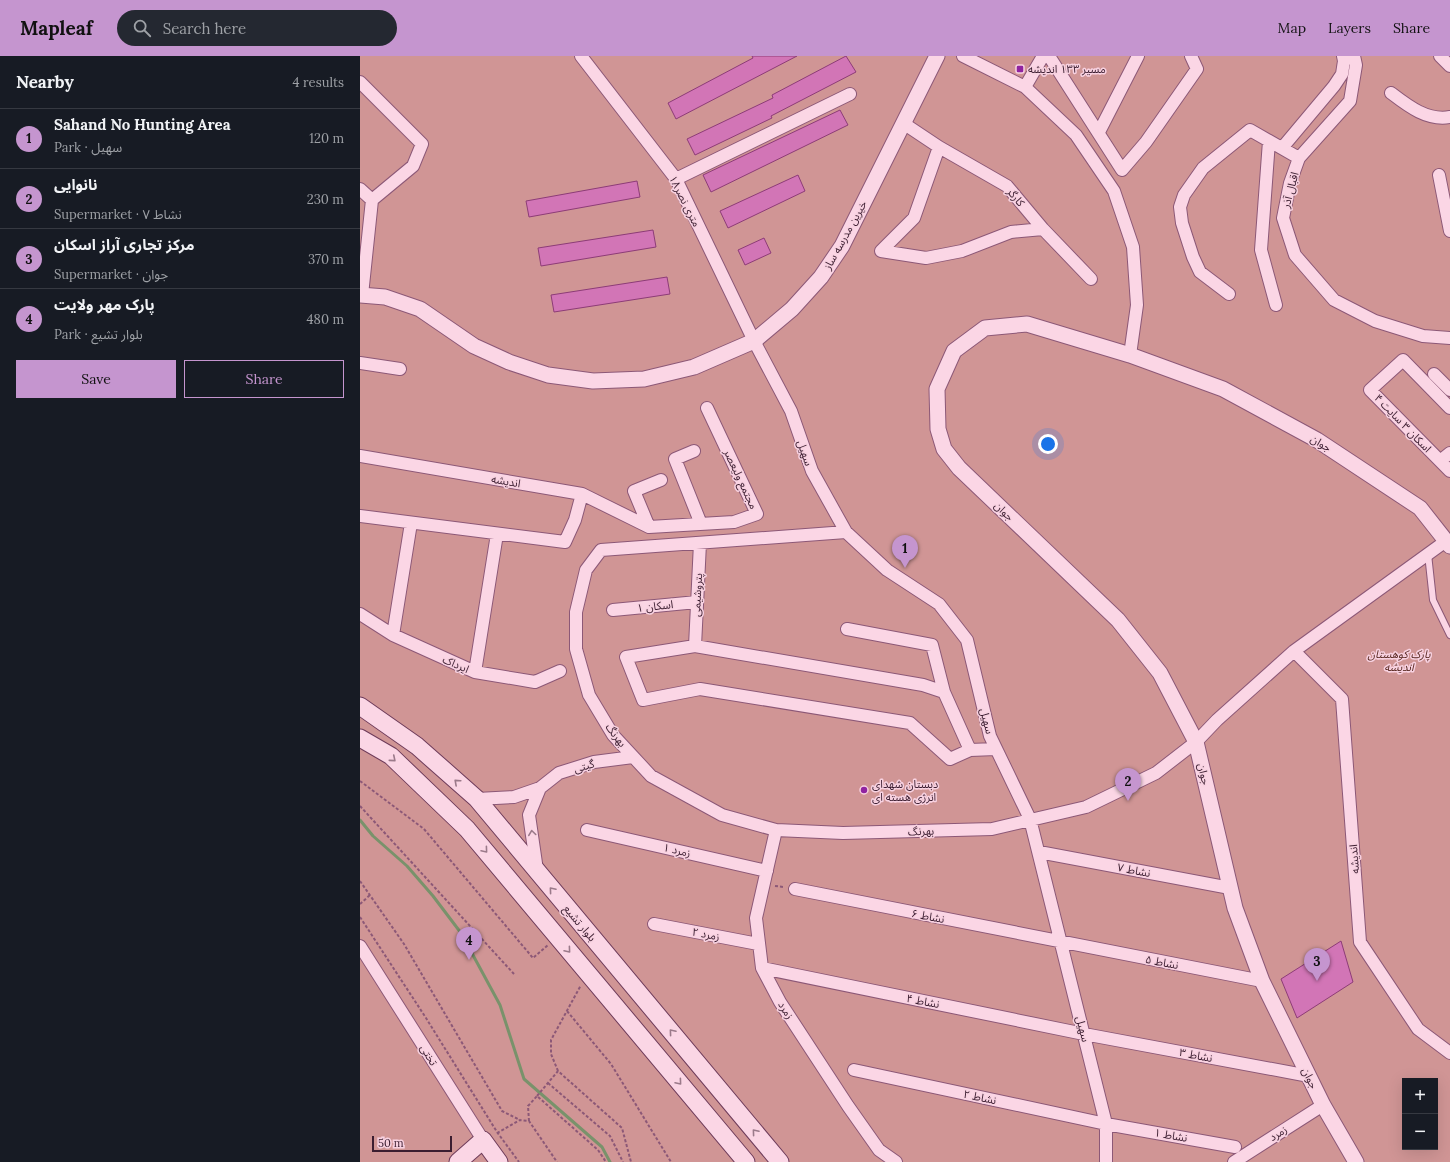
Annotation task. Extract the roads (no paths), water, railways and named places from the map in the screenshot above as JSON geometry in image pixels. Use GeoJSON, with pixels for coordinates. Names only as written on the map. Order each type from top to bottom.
{"type":"FeatureCollection","features":[{"type":"Feature","properties":{"kind":"main road","name":"بلوار تشیع"},"geometry":{"type":"LineString","coordinates":[[360,706],[417,746],[477,800],[780,1162]]}},
{"type":"Feature","properties":{"kind":"main road"},"geometry":{"type":"LineString","coordinates":[[360,738],[391,756],[468,829],[744,1161]]}},
{"type":"Feature","properties":{"kind":"main road"},"geometry":{"type":"LineString","coordinates":[[458,1162],[490,1136]]}},
{"type":"Feature","properties":{"kind":"main road","name":"تختی"},"geometry":{"type":"LineString","coordinates":[[490,1136],[500,1162]]}},
{"type":"Feature","properties":{"kind":"street","name":"۱۸متری نصر"},"geometry":{"type":"LineString","coordinates":[[581,56],[676,179],[754,341]]}},
{"type":"Feature","properties":{"kind":"street","name":"خیرین مدرسه ساز"},"geometry":{"type":"LineString","coordinates":[[361,295],[384,298],[420,309],[474,346],[509,362],[548,375],[593,381],[644,379],[694,367],[754,341],[792,309],[821,277],[842,246],[937,56]]}},
{"type":"Feature","properties":{"kind":"street"},"geometry":{"type":"LineString","coordinates":[[963,56],[1025,87],[1076,135],[1114,191],[1133,247],[1137,305],[1130,355]]}},
{"type":"Feature","properties":{"kind":"street"},"geometry":{"type":"LineString","coordinates":[[1025,87],[1043,56]]}},
{"type":"Feature","properties":{"kind":"street"},"geometry":{"type":"LineString","coordinates":[[1049,56],[1122,170],[1146,142],[1197,69],[1191,56]]}},
{"type":"Feature","properties":{"kind":"street"},"geometry":{"type":"LineString","coordinates":[[1099,132],[1138,56]]}},
{"type":"Feature","properties":{"kind":"street"},"geometry":{"type":"LineString","coordinates":[[1282,148],[1334,86],[1342,74],[1344,61],[1343,56]]}},
{"type":"Feature","properties":{"kind":"street","name":"اقبال آذر"},"geometry":{"type":"LineString","coordinates":[[1354,56],[1356,65],[1350,101],[1299,158],[1290,183],[1282,218],[1295,255],[1334,300],[1376,321],[1409,332],[1423,336],[1450,338]]}},
{"type":"Feature","properties":{"kind":"street"},"geometry":{"type":"LineString","coordinates":[[1440,56],[1450,66]]}},
{"type":"Feature","properties":{"kind":"street"},"geometry":{"type":"LineString","coordinates":[[360,82],[422,144],[413,166],[372,200],[361,295]]}},
{"type":"Feature","properties":{"kind":"street"},"geometry":{"type":"LineString","coordinates":[[1391,93],[1410,107],[1429,116],[1450,117]]}},
{"type":"Feature","properties":{"kind":"street"},"geometry":{"type":"LineString","coordinates":[[676,179],[850,94]]}},
{"type":"Feature","properties":{"kind":"street","name":"کارگر"},"geometry":{"type":"LineString","coordinates":[[904,123],[939,147],[1007,186],[1043,229],[1091,279]]}},
{"type":"Feature","properties":{"kind":"street"},"geometry":{"type":"LineString","coordinates":[[1229,294],[1200,272],[1193,257],[1182,223],[1180,207],[1184,195],[1203,168],[1250,130],[1299,158]]}},
{"type":"Feature","properties":{"kind":"street"},"geometry":{"type":"LineString","coordinates":[[1269,142],[1261,250],[1276,305]]}},
{"type":"Feature","properties":{"kind":"street"},"geometry":{"type":"LineString","coordinates":[[939,147],[914,218],[881,251],[926,258],[962,251],[1011,232],[1043,229]]}},
{"type":"Feature","properties":{"kind":"street"},"geometry":{"type":"LineString","coordinates":[[1439,176],[1450,231]]}},
{"type":"Feature","properties":{"kind":"street"},"geometry":{"type":"LineString","coordinates":[[360,189],[372,200]]}},
{"type":"Feature","properties":{"kind":"street","name":"جوان"},"geometry":{"type":"LineString","coordinates":[[1356,1162],[1323,1105],[1262,981],[1235,908],[1196,742],[1160,673],[1118,620],[959,468],[944,449],[938,429],[937,389],[954,351],[985,328],[1027,324],[1130,355],[1223,389],[1317,440],[1420,508],[1448,544]]}},
{"type":"Feature","properties":{"kind":"street","name":"سهیل"},"geometry":{"type":"LineString","coordinates":[[754,341],[791,411],[812,471],[846,532],[887,570],[939,604],[968,640],[990,736],[1030,819],[1106,1124],[1106,1162]]}},
{"type":"Feature","properties":{"kind":"street","name":"اسکان ۳ سایت ۴"},"geometry":{"type":"LineString","coordinates":[[1450,408],[1403,360],[1370,390],[1450,471]]}},
{"type":"Feature","properties":{"kind":"street"},"geometry":{"type":"LineString","coordinates":[[360,363],[400,369]]}},
{"type":"Feature","properties":{"kind":"street"},"geometry":{"type":"LineString","coordinates":[[1434,374],[1450,390]]}},
{"type":"Feature","properties":{"kind":"street","name":"مجتمع ولیعصر"},"geometry":{"type":"LineString","coordinates":[[647,527],[734,522],[757,514],[707,408]]}},
{"type":"Feature","properties":{"kind":"street"},"geometry":{"type":"LineString","coordinates":[[694,451],[675,459],[701,524]]}},
{"type":"Feature","properties":{"kind":"street"},"geometry":{"type":"LineString","coordinates":[[1440,461],[1450,453]]}},
{"type":"Feature","properties":{"kind":"street","name":"اندیشه"},"geometry":{"type":"LineString","coordinates":[[360,456],[582,494],[647,527]]}},
{"type":"Feature","properties":{"kind":"street"},"geometry":{"type":"LineString","coordinates":[[647,527],[634,490],[660,480]]}},
{"type":"Feature","properties":{"kind":"street"},"geometry":{"type":"LineString","coordinates":[[360,516],[565,542],[575,520],[582,494]]}},
{"type":"Feature","properties":{"kind":"street"},"geometry":{"type":"LineString","coordinates":[[393,635],[411,523]]}},
{"type":"Feature","properties":{"kind":"street","name":"بهرنگ"},"geometry":{"type":"LineString","coordinates":[[846,532],[601,550],[586,570],[576,612],[576,649],[589,695],[613,736],[651,776],[722,815],[776,830],[843,834],[992,829],[1086,807],[1156,773],[1196,742],[1217,720],[1294,651],[1428,554],[1448,544]]}},
{"type":"Feature","properties":{"kind":"street"},"geometry":{"type":"LineString","coordinates":[[475,672],[497,534]]}},
{"type":"Feature","properties":{"kind":"street","name":"پتروشیمی"},"geometry":{"type":"LineString","coordinates":[[695,646],[700,543]]}},
{"type":"Feature","properties":{"kind":"street","name":"اسکان ۱"},"geometry":{"type":"LineString","coordinates":[[614,610],[697,602]]}},
{"type":"Feature","properties":{"kind":"street","name":"ایرداک"},"geometry":{"type":"LineString","coordinates":[[360,614],[393,635],[475,672],[535,682],[560,671]]}},
{"type":"Feature","properties":{"kind":"street"},"geometry":{"type":"LineString","coordinates":[[847,629],[932,645],[944,692],[970,750]]}},
{"type":"Feature","properties":{"kind":"street"},"geometry":{"type":"LineString","coordinates":[[944,692],[901,681],[695,646],[626,657],[643,700],[700,689],[910,723],[950,759],[970,750],[996,748]]}},
{"type":"Feature","properties":{"kind":"street","name":"اندیشه"},"geometry":{"type":"LineString","coordinates":[[1294,651],[1342,699],[1360,942],[1418,1029],[1450,1053]]}},
{"type":"Feature","properties":{"kind":"street","name":"گیتی"},"geometry":{"type":"LineString","coordinates":[[477,800],[514,797],[540,788],[559,773],[594,762],[633,757]]}},
{"type":"Feature","properties":{"kind":"street","name":"گیتی"},"geometry":{"type":"LineString","coordinates":[[537,872],[529,815],[540,788]]}},
{"type":"Feature","properties":{"kind":"street","name":"زمرد ۱"},"geometry":{"type":"LineString","coordinates":[[587,830],[767,871]]}},
{"type":"Feature","properties":{"kind":"street","name":"زمرد"},"geometry":{"type":"LineString","coordinates":[[776,830],[756,918],[762,968],[780,1002],[852,1112],[879,1150],[896,1162]]}},
{"type":"Feature","properties":{"kind":"street","name":"نشاط ۷"},"geometry":{"type":"LineString","coordinates":[[1038,852],[1230,888]]}},
{"type":"Feature","properties":{"kind":"street","name":"نشاط ۶"},"geometry":{"type":"LineString","coordinates":[[796,889],[1061,943]]}},
{"type":"Feature","properties":{"kind":"street","name":"زمرد ۲"},"geometry":{"type":"LineString","coordinates":[[654,924],[758,944]]}},
{"type":"Feature","properties":{"kind":"street","name":"نشاط ۵"},"geometry":{"type":"LineString","coordinates":[[1061,943],[1262,981]]}},
{"type":"Feature","properties":{"kind":"street","name":"تختی"},"geometry":{"type":"LineString","coordinates":[[360,946],[490,1136]]}},
{"type":"Feature","properties":{"kind":"street","name":"نشاط ۴"},"geometry":{"type":"LineString","coordinates":[[762,968],[1084,1034]]}},
{"type":"Feature","properties":{"kind":"street","name":"نشاط ۳"},"geometry":{"type":"LineString","coordinates":[[1084,1034],[1309,1076]]}},
{"type":"Feature","properties":{"kind":"street","name":"نشاط ۲"},"geometry":{"type":"LineString","coordinates":[[854,1070],[1106,1124]]}},
{"type":"Feature","properties":{"kind":"street","name":"زمرد"},"geometry":{"type":"LineString","coordinates":[[1234,1162],[1323,1105]]}},
{"type":"Feature","properties":{"kind":"street","name":"نشاط ۱"},"geometry":{"type":"LineString","coordinates":[[1106,1124],[1235,1147]]}},
{"type":"Feature","properties":{"kind":"lane"},"geometry":{"type":"LineString","coordinates":[[1428,554],[1433,600],[1450,635]]}},
{"type":"Feature","properties":{"kind":"waterway"},"geometry":{"type":"LineString","coordinates":[[360,820],[373,836],[407,866],[433,896],[461,933],[500,1005],[524,1079],[602,1147],[610,1162]]}},
{"type":"Feature","properties":{"kind":"place","name":"مسیر ۱۳۳ اندیشه"},"geometry":{"type":"Point","coordinates":[1020,69]}},
{"type":"Feature","properties":{"kind":"place","name":"Sahand No Hunting Area"},"geometry":{"type":"Point","coordinates":[905,568]}},
{"type":"Feature","properties":{"kind":"place","name":"دبستان شهدای انرژی هسته ای"},"geometry":{"type":"Point","coordinates":[864,790]}},
{"type":"Feature","properties":{"kind":"place","name":"نانوایی"},"geometry":{"type":"Point","coordinates":[1128,801]}},
{"type":"Feature","properties":{"kind":"place","name":"پارک مهر ولایت"},"geometry":{"type":"Point","coordinates":[469,960]}},
{"type":"Feature","properties":{"kind":"place","name":"مرکز تجاری آراز اسکان"},"geometry":{"type":"Point","coordinates":[1317,981]}},
{"type":"Feature","properties":{"kind":"park label","name":"پارک کوهستان اندیشه"},"geometry":{"type":"Point","coordinates":[1399,660]}}]}
